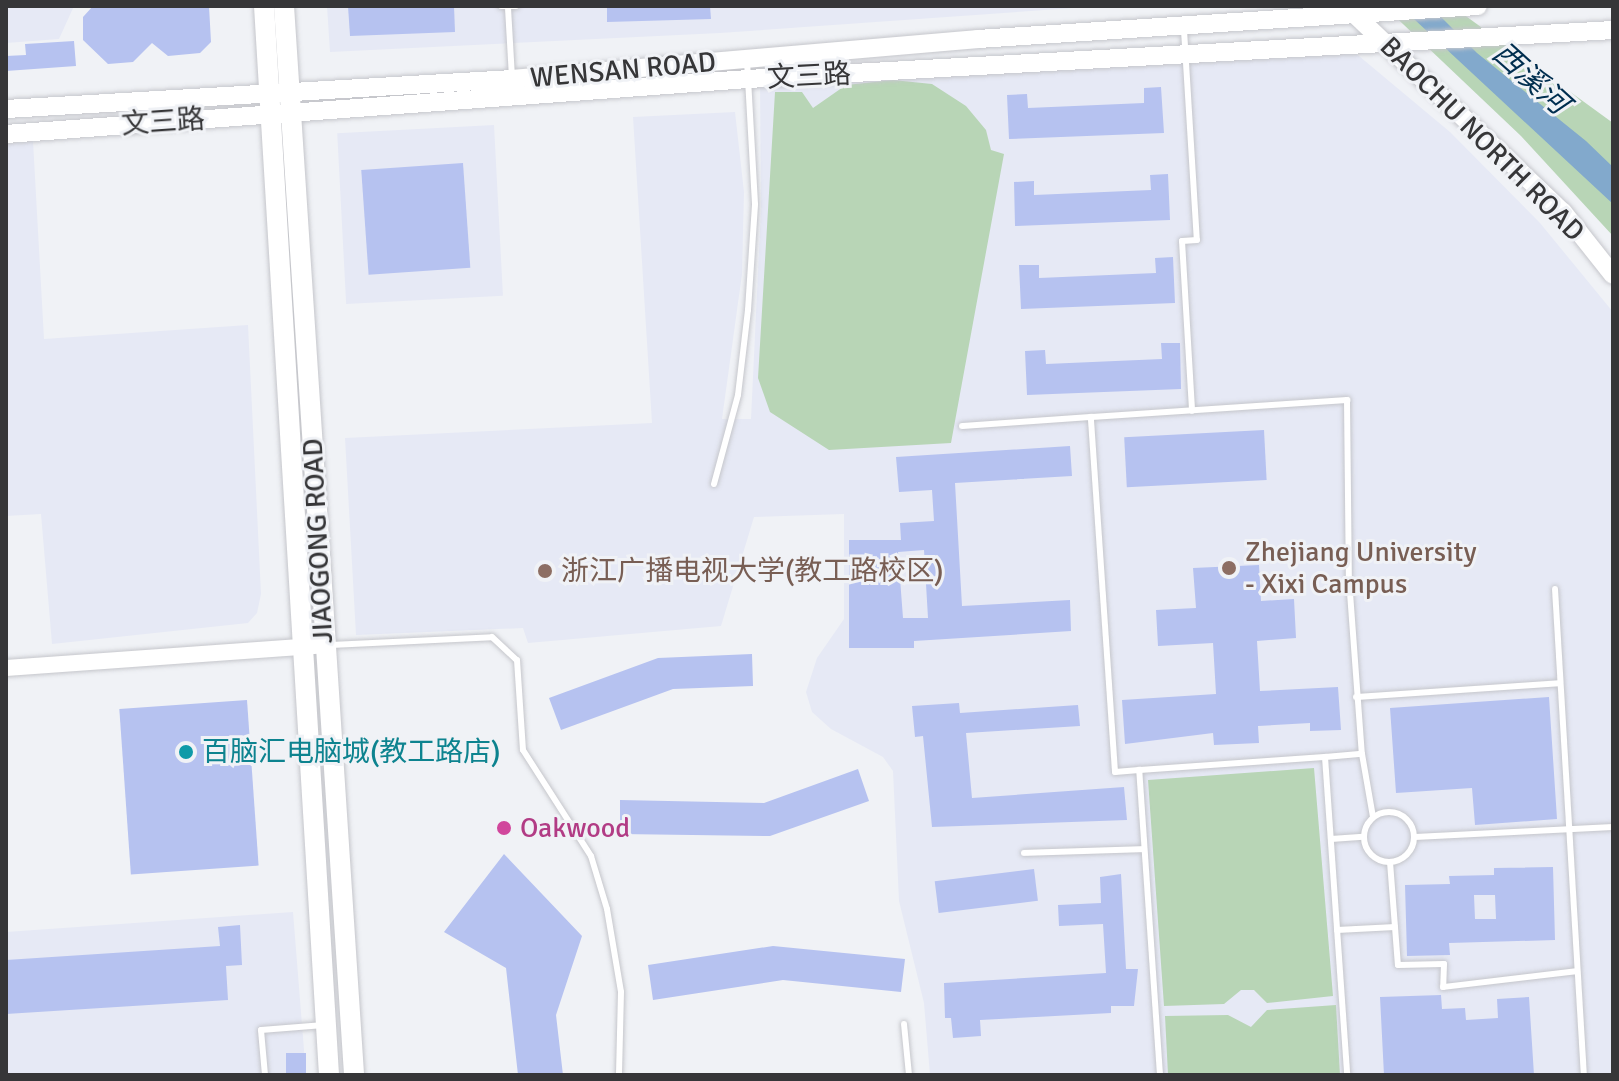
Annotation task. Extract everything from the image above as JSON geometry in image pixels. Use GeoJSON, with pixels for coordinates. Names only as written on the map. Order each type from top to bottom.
{"type":"FeatureCollection","features":[{"type":"Feature","properties":{"kind":"main road","name":"JIAOGONG ROAD"},"geometry":{"type":"LineString","coordinates":[[264,6],[300,647],[329,1075]]}},
{"type":"Feature","properties":{"kind":"main road","name":"JIAOGONG ROAD"},"geometry":{"type":"LineString","coordinates":[[284,6],[294,114],[324,645],[354,1075]]}},
{"type":"Feature","properties":{"kind":"main road","name":"WENSAN ROAD"},"geometry":{"type":"LineString","coordinates":[[6,109],[512,79],[748,70],[1350,10],[1400,11],[1478,6]]}},
{"type":"Feature","properties":{"kind":"main road","name":"BAOCHU NORTH ROAD"},"geometry":{"type":"LineString","coordinates":[[1350,10],[1563,212],[1613,275]]}},
{"type":"Feature","properties":{"kind":"main road","name":"文三路"},"geometry":{"type":"LineString","coordinates":[[6,134],[294,114],[748,70],[1185,53],[1613,30]]}},
{"type":"Feature","properties":{"kind":"street"},"geometry":{"type":"LineString","coordinates":[[6,668],[324,645]]}},
{"type":"Feature","properties":{"kind":"lane"},"geometry":{"type":"LineString","coordinates":[[509,7],[512,79]]}},
{"type":"Feature","properties":{"kind":"lane"},"geometry":{"type":"LineString","coordinates":[[1184,26],[1197,240],[1182,241],[1192,411]]}},
{"type":"Feature","properties":{"kind":"lane"},"geometry":{"type":"LineString","coordinates":[[714,484],[738,395],[748,310],[755,204],[748,70]]}},
{"type":"Feature","properties":{"kind":"lane"},"geometry":{"type":"LineString","coordinates":[[962,426],[1347,400],[1356,697],[1373,817],[1363,837],[1368,852],[1390,862],[1405,857],[1415,837]]}},
{"type":"Feature","properties":{"kind":"lane"},"geometry":{"type":"LineString","coordinates":[[1091,417],[1115,772],[1362,754]]}},
{"type":"Feature","properties":{"kind":"lane"},"geometry":{"type":"LineString","coordinates":[[1555,589],[1584,1075]]}},
{"type":"Feature","properties":{"kind":"lane"},"geometry":{"type":"LineString","coordinates":[[324,645],[492,637],[517,660],[523,750],[591,856],[607,909],[621,992],[619,1075]]}},
{"type":"Feature","properties":{"kind":"lane"},"geometry":{"type":"LineString","coordinates":[[1356,697],[1560,683]]}},
{"type":"Feature","properties":{"kind":"lane"},"geometry":{"type":"LineString","coordinates":[[1325,757],[1347,1075]]}},
{"type":"Feature","properties":{"kind":"lane"},"geometry":{"type":"LineString","coordinates":[[1139,770],[1160,1075]]}},
{"type":"Feature","properties":{"kind":"lane"},"geometry":{"type":"LineString","coordinates":[[1373,817],[1388,811],[1404,816],[1415,837]]}},
{"type":"Feature","properties":{"kind":"lane"},"geometry":{"type":"LineString","coordinates":[[1415,837],[1613,827]]}},
{"type":"Feature","properties":{"kind":"lane"},"geometry":{"type":"LineString","coordinates":[[1331,839],[1363,837]]}},
{"type":"Feature","properties":{"kind":"lane"},"geometry":{"type":"LineString","coordinates":[[1024,853],[1144,849]]}},
{"type":"Feature","properties":{"kind":"lane"},"geometry":{"type":"LineString","coordinates":[[1390,862],[1398,965],[1444,964],[1443,987],[1577,971]]}},
{"type":"Feature","properties":{"kind":"lane"},"geometry":{"type":"LineString","coordinates":[[1337,930],[1395,927]]}},
{"type":"Feature","properties":{"kind":"lane"},"geometry":{"type":"LineString","coordinates":[[904,1024],[909,1075]]}},
{"type":"Feature","properties":{"kind":"lane"},"geometry":{"type":"LineString","coordinates":[[265,1075],[261,1030],[325,1025]]}},
{"type":"Feature","properties":{"kind":"shaded area"},"geometry":{"type":"Polygon","coordinates":[[[6,6],[74,6],[59,39],[6,43],[6,6]]]}},
{"type":"Feature","properties":{"kind":"shaded area"},"geometry":{"type":"Polygon","coordinates":[[[327,6],[1102,6],[720,33],[330,52],[327,6]]]}},
{"type":"Feature","properties":{"kind":"shaded area","name":"Zhejiang University - Xixi Campus"},"geometry":{"type":"Polygon","coordinates":[[[1353,51],[1450,132],[1540,223],[1613,312],[1613,1075],[930,1075],[924,1003],[899,901],[893,771],[883,757],[831,729],[812,712],[806,692],[817,658],[844,619],[844,514],[754,517],[721,626],[528,643],[523,628],[356,635],[345,438],[652,423],[633,117],[735,112],[744,192],[742,274],[722,419],[751,419],[761,209],[760,79],[1353,51]]]}},
{"type":"Feature","properties":{"kind":"shaded area"},"geometry":{"type":"Polygon","coordinates":[[[494,125],[503,296],[346,304],[337,133],[494,125]]]}},
{"type":"Feature","properties":{"kind":"shaded area"},"geometry":{"type":"Polygon","coordinates":[[[33,141],[44,339],[248,325],[261,594],[257,613],[248,623],[52,644],[41,514],[6,516],[6,144],[33,141]]]}},
{"type":"Feature","properties":{"kind":"shaded area"},"geometry":{"type":"Polygon","coordinates":[[[293,912],[306,1075],[6,1075],[6,932],[293,912]]]}},
{"type":"Feature","properties":{"kind":"green space"},"geometry":{"type":"Polygon","coordinates":[[[1384,6],[1452,6],[1613,123],[1613,236],[1521,136],[1384,6]]]}},
{"type":"Feature","properties":{"kind":"green space"},"geometry":{"type":"Polygon","coordinates":[[[893,80],[932,84],[966,106],[986,130],[991,150],[1004,154],[951,443],[829,450],[770,412],[758,378],[775,92],[802,92],[813,108],[846,85],[893,80]]]}},
{"type":"Feature","properties":{"kind":"green space"},"geometry":{"type":"Polygon","coordinates":[[[1314,768],[1333,996],[1267,1003],[1254,990],[1241,990],[1224,1004],[1164,1006],[1148,780],[1314,768]]]}},
{"type":"Feature","properties":{"kind":"green space"},"geometry":{"type":"Polygon","coordinates":[[[1336,1005],[1340,1075],[1168,1075],[1165,1016],[1228,1015],[1251,1027],[1267,1010],[1336,1005]]]}},
{"type":"Feature","properties":{"kind":"water"},"geometry":{"type":"Polygon","coordinates":[[[1400,6],[1430,6],[1477,53],[1586,141],[1613,167],[1613,204],[1400,6]]]}},
{"type":"Feature","properties":{"kind":"building"},"geometry":{"type":"Polygon","coordinates":[[[93,6],[209,6],[211,42],[200,53],[168,56],[152,43],[133,62],[108,64],[83,40],[83,17],[93,6]]]}},
{"type":"Feature","properties":{"kind":"building"},"geometry":{"type":"Polygon","coordinates":[[[348,6],[454,6],[455,32],[350,36],[348,6]]]}},
{"type":"Feature","properties":{"kind":"building"},"geometry":{"type":"Polygon","coordinates":[[[607,6],[710,6],[711,19],[607,22],[607,6]]]}},
{"type":"Feature","properties":{"kind":"building"},"geometry":{"type":"Polygon","coordinates":[[[74,41],[76,66],[6,71],[6,56],[26,55],[25,44],[74,41]]]}},
{"type":"Feature","properties":{"kind":"building"},"geometry":{"type":"Polygon","coordinates":[[[1161,87],[1164,133],[1009,139],[1007,95],[1027,94],[1028,108],[1144,103],[1144,88],[1161,87]]]}},
{"type":"Feature","properties":{"kind":"building"},"geometry":{"type":"Polygon","coordinates":[[[463,163],[470,268],[369,275],[361,170],[463,163]]]}},
{"type":"Feature","properties":{"kind":"building"},"geometry":{"type":"Polygon","coordinates":[[[1168,174],[1170,220],[1015,226],[1014,182],[1034,181],[1034,195],[1151,190],[1150,175],[1168,174]]]}},
{"type":"Feature","properties":{"kind":"building"},"geometry":{"type":"Polygon","coordinates":[[[1173,257],[1175,303],[1021,309],[1019,265],[1039,265],[1039,278],[1156,273],[1155,258],[1173,257]]]}},
{"type":"Feature","properties":{"kind":"building"},"geometry":{"type":"Polygon","coordinates":[[[1161,343],[1180,343],[1181,389],[1027,395],[1025,351],[1045,350],[1046,364],[1162,359],[1161,343]]]}},
{"type":"Feature","properties":{"kind":"building"},"geometry":{"type":"Polygon","coordinates":[[[1264,430],[1267,480],[1127,487],[1124,437],[1264,430]]]}},
{"type":"Feature","properties":{"kind":"building"},"geometry":{"type":"Polygon","coordinates":[[[1070,446],[1072,476],[955,483],[962,606],[1070,600],[1071,631],[914,641],[914,648],[849,648],[849,540],[901,540],[900,523],[934,521],[932,490],[899,492],[896,457],[1070,446]],[[924,550],[898,552],[903,618],[928,618],[924,550]]]}},
{"type":"Feature","properties":{"kind":"building"},"geometry":{"type":"Polygon","coordinates":[[[1259,565],[1261,601],[1294,599],[1296,638],[1257,641],[1260,691],[1338,687],[1341,730],[1310,731],[1310,723],[1258,726],[1259,743],[1214,745],[1213,733],[1125,744],[1122,700],[1216,694],[1213,643],[1158,646],[1156,610],[1196,608],[1193,568],[1259,565]]]}},
{"type":"Feature","properties":{"kind":"building"},"geometry":{"type":"Polygon","coordinates":[[[752,654],[753,686],[673,689],[561,730],[549,698],[658,658],[752,654]]]}},
{"type":"Feature","properties":{"kind":"building"},"geometry":{"type":"Polygon","coordinates":[[[1549,697],[1557,819],[1475,825],[1472,788],[1396,793],[1390,708],[1549,697]]]}},
{"type":"Feature","properties":{"kind":"building","name":"百脑汇电脑城(教工路店)"},"geometry":{"type":"Polygon","coordinates":[[[247,700],[259,866],[131,875],[119,709],[247,700]]]}},
{"type":"Feature","properties":{"kind":"building"},"geometry":{"type":"Polygon","coordinates":[[[959,703],[960,713],[1078,705],[1080,726],[966,733],[972,798],[1124,787],[1127,820],[932,827],[923,736],[915,737],[912,706],[959,703]]]}},
{"type":"Feature","properties":{"kind":"building"},"geometry":{"type":"Polygon","coordinates":[[[858,769],[869,801],[770,836],[620,834],[620,800],[764,803],[858,769]]]}},
{"type":"Feature","properties":{"kind":"building"},"geometry":{"type":"Polygon","coordinates":[[[504,854],[582,936],[556,1015],[563,1075],[518,1075],[506,968],[444,932],[504,854]]]}},
{"type":"Feature","properties":{"kind":"building"},"geometry":{"type":"Polygon","coordinates":[[[1553,867],[1555,940],[1449,943],[1450,955],[1407,956],[1405,885],[1450,884],[1449,876],[1494,875],[1494,868],[1553,867]],[[1474,895],[1475,919],[1496,919],[1495,895],[1474,895]]]}},
{"type":"Feature","properties":{"kind":"building"},"geometry":{"type":"Polygon","coordinates":[[[1034,869],[1038,901],[939,913],[935,881],[1034,869]]]}},
{"type":"Feature","properties":{"kind":"building"},"geometry":{"type":"Polygon","coordinates":[[[1121,874],[1126,969],[1138,969],[1134,1006],[1111,1006],[1111,1013],[980,1020],[981,1036],[953,1038],[951,1018],[945,1018],[944,983],[1106,973],[1103,924],[1059,926],[1058,905],[1101,903],[1100,877],[1121,874]]]}},
{"type":"Feature","properties":{"kind":"building"},"geometry":{"type":"Polygon","coordinates":[[[240,925],[242,965],[226,966],[228,1000],[6,1014],[6,960],[220,946],[218,927],[240,925]]]}},
{"type":"Feature","properties":{"kind":"building"},"geometry":{"type":"Polygon","coordinates":[[[773,946],[905,959],[901,992],[783,980],[653,1000],[648,965],[773,946]]]}},
{"type":"Feature","properties":{"kind":"building"},"geometry":{"type":"Polygon","coordinates":[[[1441,995],[1442,1009],[1465,1008],[1466,1020],[1498,1018],[1497,999],[1529,997],[1534,1075],[1384,1075],[1380,997],[1441,995]]]}},
{"type":"Feature","properties":{"kind":"building"},"geometry":{"type":"Polygon","coordinates":[[[286,1053],[306,1053],[306,1075],[286,1075],[286,1053]]]}},
{"type":"Feature","properties":{"kind":"place","name":"Zhejiang University - Xixi Campus"},"geometry":{"type":"Point","coordinates":[1229,568]}},
{"type":"Feature","properties":{"kind":"place","name":"浙江广播电视大学(教工路校区)"},"geometry":{"type":"Point","coordinates":[545,571]}},
{"type":"Feature","properties":{"kind":"place","name":"百脑汇电脑城(教工路店)"},"geometry":{"type":"Point","coordinates":[186,752]}},
{"type":"Feature","properties":{"kind":"place","name":"Oakwood"},"geometry":{"type":"Point","coordinates":[504,828]}},
{"type":"Feature","properties":{"kind":"water label","name":"西溪河"},"geometry":{"type":"Point","coordinates":[1530,79]}}]}
